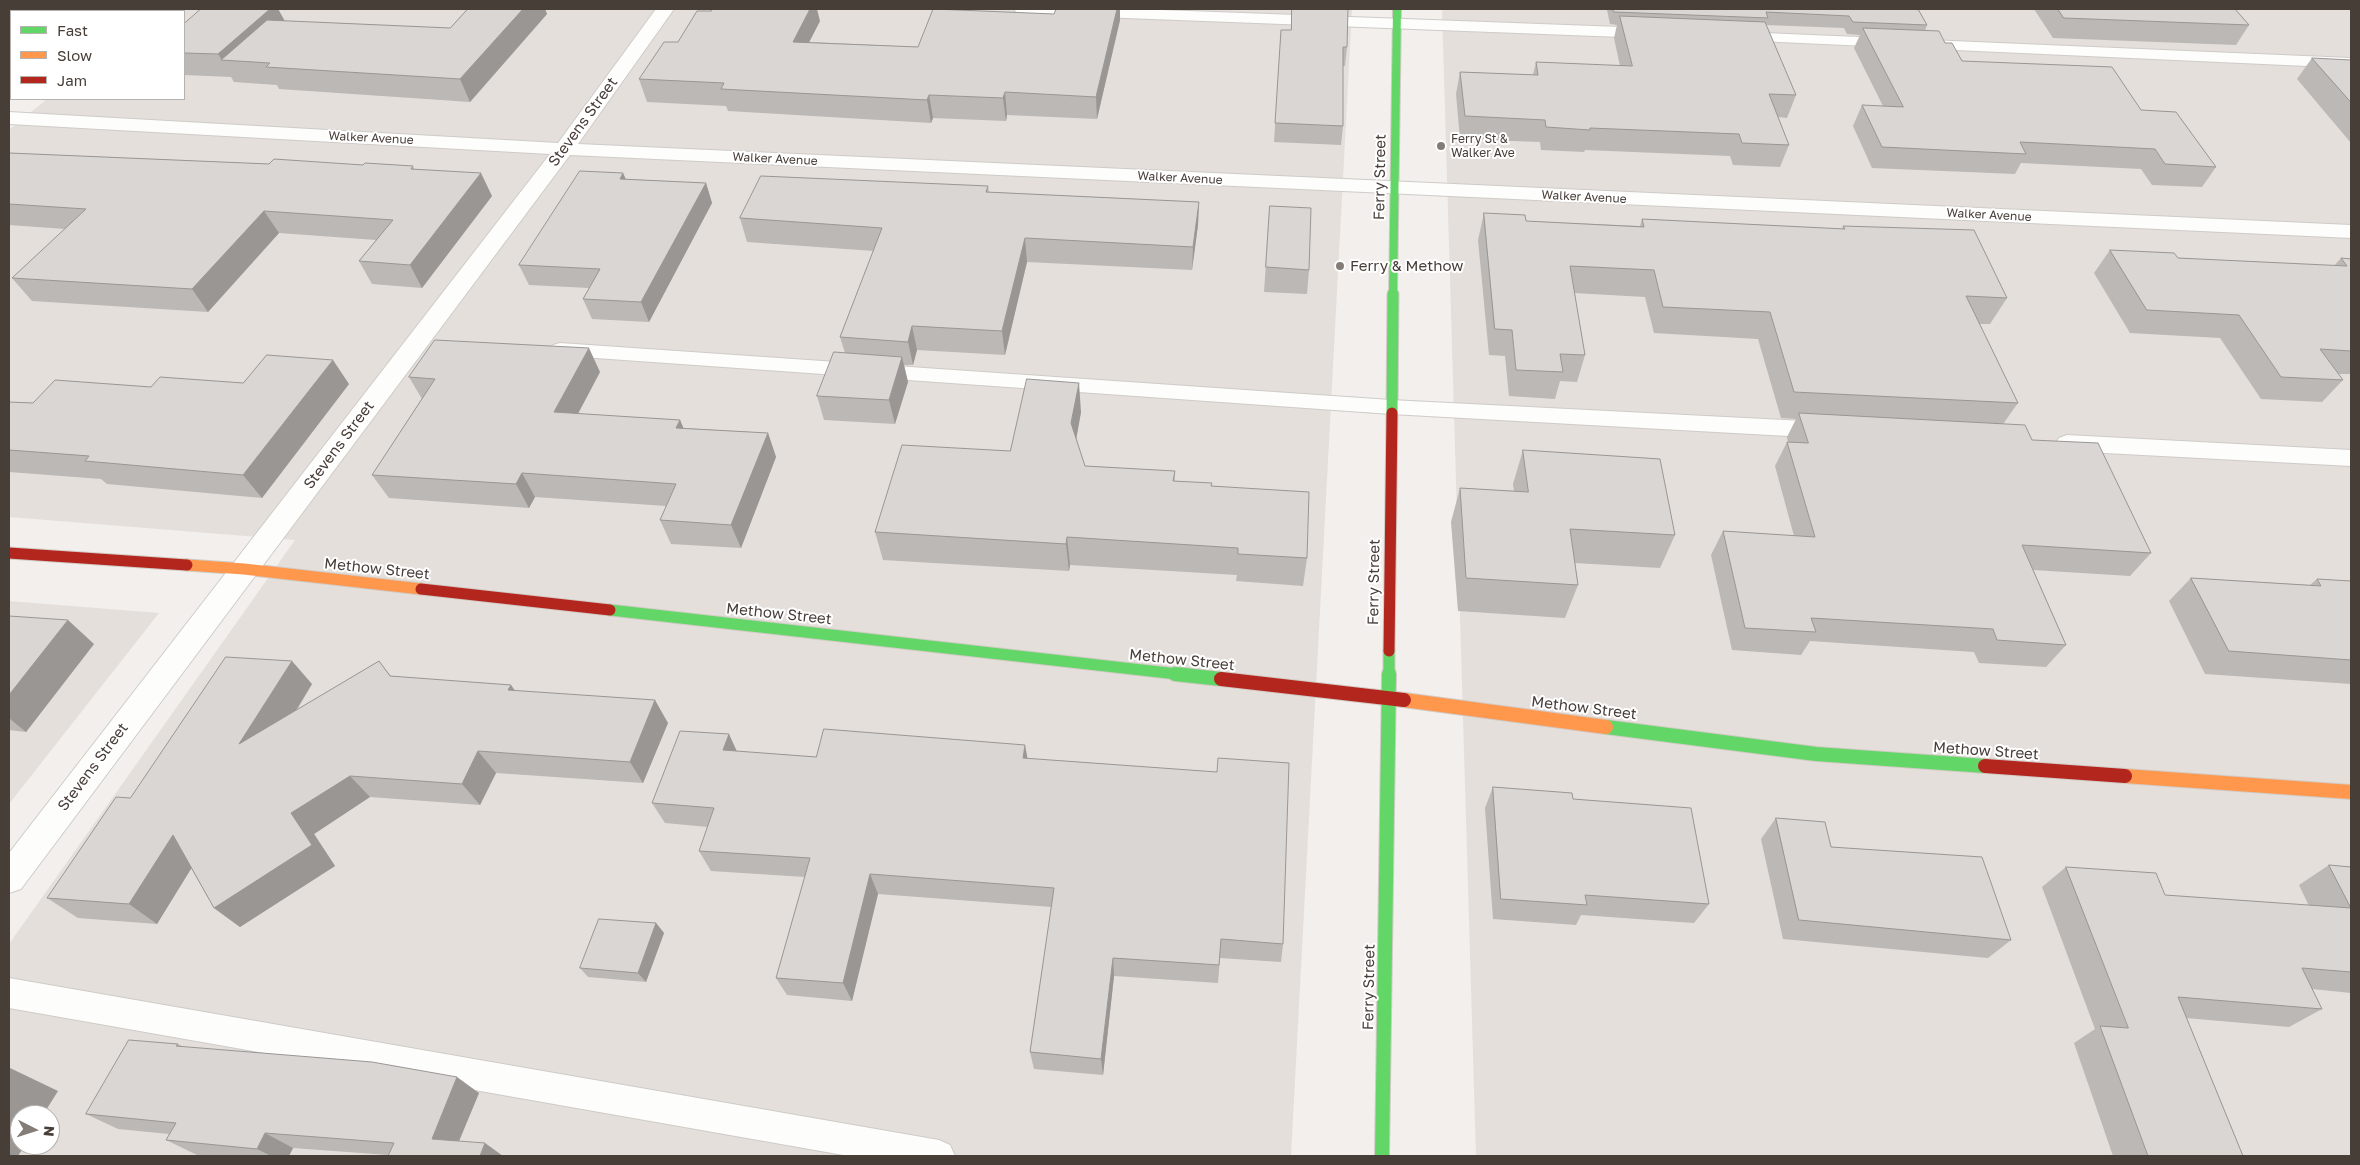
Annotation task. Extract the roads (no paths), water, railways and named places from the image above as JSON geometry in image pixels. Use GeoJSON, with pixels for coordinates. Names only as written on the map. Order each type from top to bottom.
{"type":"FeatureCollection","features":[{"type":"Feature","properties":{"kind":"street","name":"Stevens Street"},"geometry":{"type":"LineString","coordinates":[[9,878],[244,569],[428,341],[665,9]]}},
{"type":"Feature","properties":{"kind":"street","name":"Ferry Street"},"geometry":{"type":"LineString","coordinates":[[1382,1156],[1397,17]]}},
{"type":"Feature","properties":{"kind":"street","name":"Walker Avenue"},"geometry":{"type":"LineString","coordinates":[[9,118],[564,149],[2351,232]]}},
{"type":"Feature","properties":{"kind":"street","name":"Methow Street"},"geometry":{"type":"LineString","coordinates":[[9,553],[244,569],[1387,698],[1816,754],[2351,792]]}},
{"type":"Feature","properties":{"kind":"lane"},"geometry":{"type":"LineString","coordinates":[[1021,9],[1397,17],[1663,34]]}},
{"type":"Feature","properties":{"kind":"lane"},"geometry":{"type":"LineString","coordinates":[[1722,36],[2351,63]]}},
{"type":"Feature","properties":{"kind":"lane"},"geometry":{"type":"LineString","coordinates":[[538,348],[1391,407],[1847,431]]}},
{"type":"Feature","properties":{"kind":"lane"},"geometry":{"type":"LineString","coordinates":[[2044,442],[2351,458]]}},
{"type":"Feature","properties":{"kind":"lane"},"geometry":{"type":"LineString","coordinates":[[9,992],[939,1156]]}},
{"type":"Feature","properties":{"kind":"place","name":"Ferry St & Walker Ave"},"geometry":{"type":"Point","coordinates":[1441,146]}},
{"type":"Feature","properties":{"kind":"place","name":"Ferry & Methow"},"geometry":{"type":"Point","coordinates":[1340,266]}}]}
